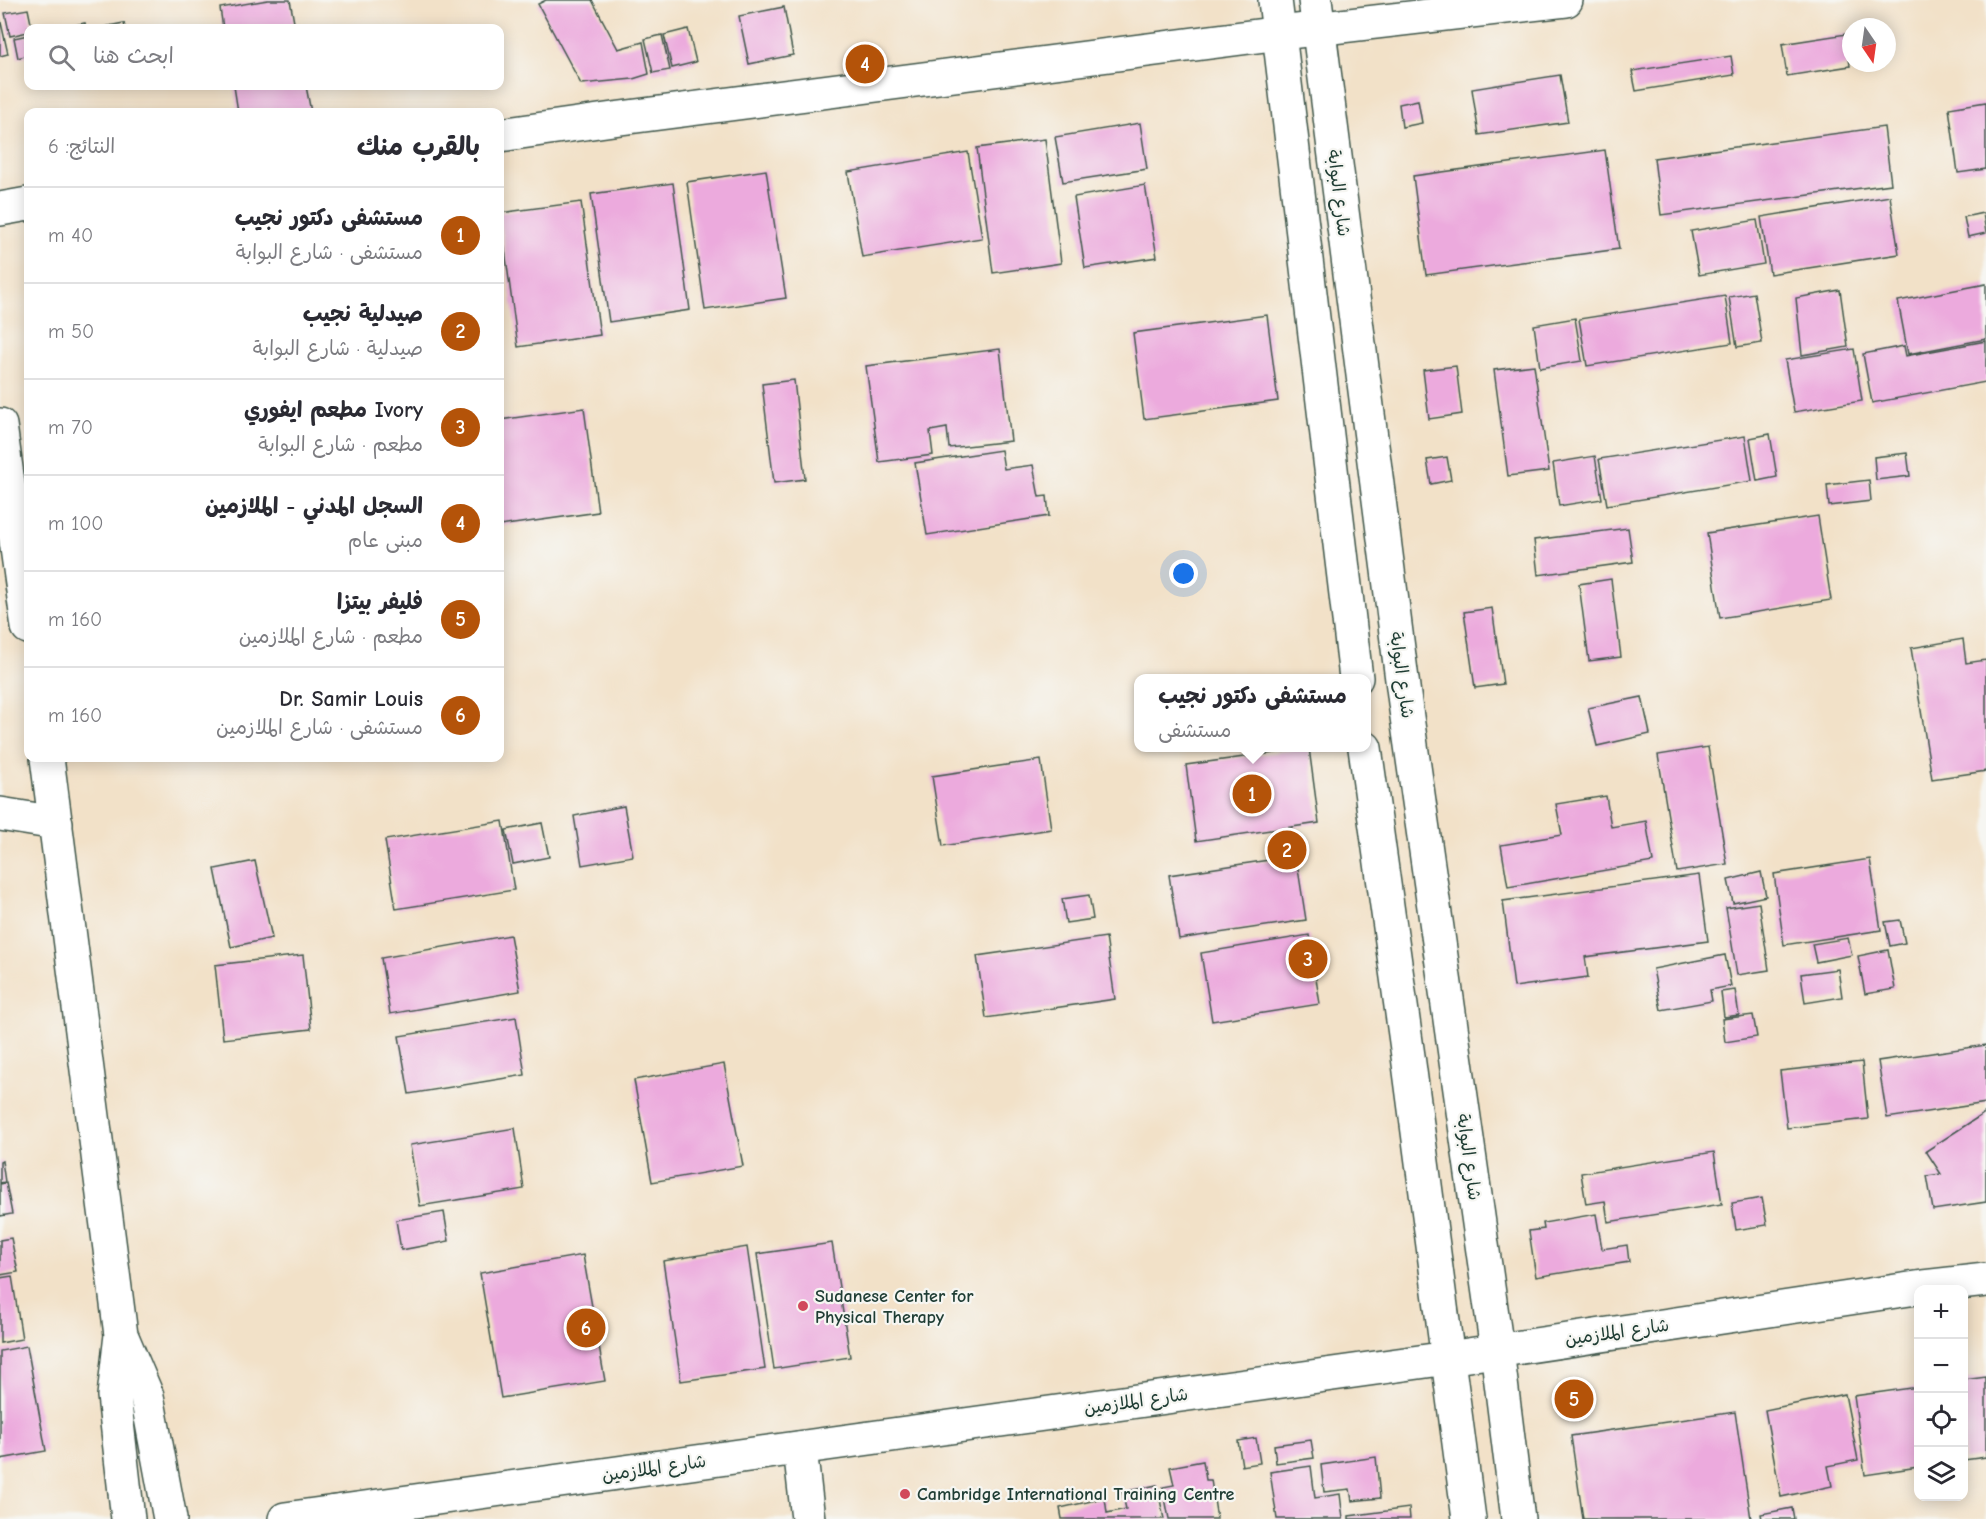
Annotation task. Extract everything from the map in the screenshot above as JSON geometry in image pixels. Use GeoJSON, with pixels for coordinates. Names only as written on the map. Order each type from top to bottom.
{"type":"FeatureCollection","features":[{"type":"Feature","properties":{"kind":"street"},"geometry":{"type":"LineString","coordinates":[[1275,0],[1356,674]]}},
{"type":"Feature","properties":{"kind":"street"},"geometry":{"type":"LineString","coordinates":[[504,134],[1280,33],[1316,14],[1566,0]]}},
{"type":"Feature","properties":{"kind":"street","name":"شارع البوابة"},"geometry":{"type":"LineString","coordinates":[[1316,14],[1405,703],[1497,1350],[1518,1519]]}},
{"type":"Feature","properties":{"kind":"street"},"geometry":{"type":"LineString","coordinates":[[0,209],[24,205]]}},
{"type":"Feature","properties":{"kind":"street"},"geometry":{"type":"LineString","coordinates":[[0,425],[24,598]]}},
{"type":"Feature","properties":{"kind":"street"},"geometry":{"type":"LineString","coordinates":[[1366,752],[1469,1519]]}},
{"type":"Feature","properties":{"kind":"street"},"geometry":{"type":"LineString","coordinates":[[48,762],[121,1335],[114,1396],[128,1519]]}},
{"type":"Feature","properties":{"kind":"street"},"geometry":{"type":"LineString","coordinates":[[0,814],[56,823]]}},
{"type":"Feature","properties":{"kind":"street","name":"شارع الملازمين"},"geometry":{"type":"LineString","coordinates":[[285,1519],[1448,1358],[1923,1287],[1986,1280]]}},
{"type":"Feature","properties":{"kind":"street"},"geometry":{"type":"LineString","coordinates":[[121,1335],[147,1396],[170,1519]]}},
{"type":"Feature","properties":{"kind":"street"},"geometry":{"type":"LineString","coordinates":[[800,1448],[808,1519]]}},
{"type":"Feature","properties":{"kind":"building"},"geometry":{"type":"Polygon","coordinates":[[[268,0],[290,0],[294,24],[222,24],[220,8],[268,0]]]}},
{"type":"Feature","properties":{"kind":"building"},"geometry":{"type":"Polygon","coordinates":[[[546,0],[592,0],[618,49],[643,42],[649,74],[633,79],[581,84],[538,4],[546,0]]]}},
{"type":"Feature","properties":{"kind":"building"},"geometry":{"type":"Polygon","coordinates":[[[784,7],[793,55],[749,64],[739,16],[784,7]]]}},
{"type":"Feature","properties":{"kind":"building"},"geometry":{"type":"Polygon","coordinates":[[[28,9],[31,24],[24,24],[24,33],[10,36],[5,13],[28,9]]]}},
{"type":"Feature","properties":{"kind":"building"},"geometry":{"type":"Polygon","coordinates":[[[0,18],[8,54],[0,56],[0,18]]]}},
{"type":"Feature","properties":{"kind":"building"},"geometry":{"type":"Polygon","coordinates":[[[688,29],[696,62],[672,68],[664,35],[688,29]]]}},
{"type":"Feature","properties":{"kind":"building"},"geometry":{"type":"Polygon","coordinates":[[[662,35],[670,70],[653,73],[645,39],[662,35]]]}},
{"type":"Feature","properties":{"kind":"building"},"geometry":{"type":"Polygon","coordinates":[[[1842,35],[1842,67],[1787,76],[1782,44],[1842,35]]]}},
{"type":"Feature","properties":{"kind":"building"},"geometry":{"type":"Polygon","coordinates":[[[24,36],[24,56],[18,58],[14,38],[24,36]]]}},
{"type":"Feature","properties":{"kind":"building"},"geometry":{"type":"Polygon","coordinates":[[[1731,56],[1734,75],[1636,91],[1632,71],[1731,56]]]}},
{"type":"Feature","properties":{"kind":"building"},"geometry":{"type":"Polygon","coordinates":[[[1560,75],[1568,122],[1479,135],[1472,89],[1560,75]]]}},
{"type":"Feature","properties":{"kind":"building"},"geometry":{"type":"Polygon","coordinates":[[[235,90],[307,90],[310,108],[237,108],[235,90]]]}},
{"type":"Feature","properties":{"kind":"building"},"geometry":{"type":"Polygon","coordinates":[[[1418,100],[1422,123],[1402,127],[1399,104],[1418,100]]]}},
{"type":"Feature","properties":{"kind":"building"},"geometry":{"type":"Polygon","coordinates":[[[1986,102],[1986,169],[1958,173],[1949,108],[1986,102]]]}},
{"type":"Feature","properties":{"kind":"building"},"geometry":{"type":"Polygon","coordinates":[[[1140,123],[1147,169],[1063,182],[1055,137],[1140,123]]]}},
{"type":"Feature","properties":{"kind":"building"},"geometry":{"type":"Polygon","coordinates":[[[1884,127],[1891,184],[1661,215],[1654,158],[1884,127]]]}},
{"type":"Feature","properties":{"kind":"building"},"geometry":{"type":"Polygon","coordinates":[[[1045,139],[1061,263],[993,273],[977,148],[1045,139]]]}},
{"type":"Feature","properties":{"kind":"building"},"geometry":{"type":"Polygon","coordinates":[[[1605,150],[1619,249],[1426,275],[1413,176],[1605,150]]]}},
{"type":"Feature","properties":{"kind":"building"},"geometry":{"type":"Polygon","coordinates":[[[968,152],[982,238],[862,257],[848,172],[968,152]]]}},
{"type":"Feature","properties":{"kind":"building"},"geometry":{"type":"Polygon","coordinates":[[[766,170],[786,298],[705,310],[687,182],[766,170]]]}},
{"type":"Feature","properties":{"kind":"building"},"geometry":{"type":"Polygon","coordinates":[[[673,183],[690,310],[609,322],[591,194],[673,183]]]}},
{"type":"Feature","properties":{"kind":"building"},"geometry":{"type":"Polygon","coordinates":[[[1145,185],[1157,257],[1085,268],[1074,197],[1145,185]]]}},
{"type":"Feature","properties":{"kind":"building"},"geometry":{"type":"Polygon","coordinates":[[[1890,196],[1899,254],[1770,274],[1761,217],[1890,196]]]}},
{"type":"Feature","properties":{"kind":"building"},"geometry":{"type":"Polygon","coordinates":[[[581,202],[600,335],[518,347],[504,243],[504,212],[581,202]]]}},
{"type":"Feature","properties":{"kind":"building"},"geometry":{"type":"Polygon","coordinates":[[[1983,213],[1986,233],[1968,237],[1964,217],[1983,213]]]}},
{"type":"Feature","properties":{"kind":"building"},"geometry":{"type":"Polygon","coordinates":[[[1757,220],[1764,264],[1699,275],[1691,231],[1757,220]]]}},
{"type":"Feature","properties":{"kind":"building"},"geometry":{"type":"Polygon","coordinates":[[[1986,284],[1986,339],[1908,354],[1898,301],[1986,284]]]}},
{"type":"Feature","properties":{"kind":"building"},"geometry":{"type":"Polygon","coordinates":[[[1840,290],[1848,347],[1802,355],[1796,298],[1840,290]]]}},
{"type":"Feature","properties":{"kind":"building"},"geometry":{"type":"Polygon","coordinates":[[[1754,293],[1762,343],[1737,347],[1729,297],[1754,293]]]}},
{"type":"Feature","properties":{"kind":"building"},"geometry":{"type":"Polygon","coordinates":[[[1725,296],[1732,343],[1587,366],[1579,319],[1725,296]]]}},
{"type":"Feature","properties":{"kind":"building"},"geometry":{"type":"Polygon","coordinates":[[[1267,315],[1278,401],[1144,419],[1133,333],[1267,315]]]}},
{"type":"Feature","properties":{"kind":"building"},"geometry":{"type":"Polygon","coordinates":[[[1575,318],[1582,361],[1540,368],[1534,325],[1575,318]]]}},
{"type":"Feature","properties":{"kind":"building"},"geometry":{"type":"Polygon","coordinates":[[[1986,341],[1986,382],[1872,403],[1863,354],[1904,346],[1906,356],[1986,341]]]}},
{"type":"Feature","properties":{"kind":"building"},"geometry":{"type":"Polygon","coordinates":[[[1000,349],[1011,441],[949,448],[947,428],[930,431],[933,455],[879,462],[866,366],[1000,349]]]}},
{"type":"Feature","properties":{"kind":"building"},"geometry":{"type":"Polygon","coordinates":[[[1854,349],[1862,401],[1794,412],[1785,360],[1854,349]]]}},
{"type":"Feature","properties":{"kind":"building"},"geometry":{"type":"Polygon","coordinates":[[[1534,365],[1549,471],[1508,476],[1494,370],[1534,365]]]}},
{"type":"Feature","properties":{"kind":"building"},"geometry":{"type":"Polygon","coordinates":[[[1456,366],[1462,414],[1429,419],[1423,370],[1456,366]]]}},
{"type":"Feature","properties":{"kind":"building"},"geometry":{"type":"Polygon","coordinates":[[[794,380],[805,479],[774,483],[762,384],[794,380]]]}},
{"type":"Feature","properties":{"kind":"building"},"geometry":{"type":"Polygon","coordinates":[[[584,408],[598,512],[504,525],[504,419],[584,408]]]}},
{"type":"Feature","properties":{"kind":"building"},"geometry":{"type":"Polygon","coordinates":[[[1770,434],[1777,477],[1757,481],[1750,438],[1770,434]]]}},
{"type":"Feature","properties":{"kind":"building"},"geometry":{"type":"Polygon","coordinates":[[[1745,436],[1752,481],[1607,505],[1599,459],[1745,436]]]}},
{"type":"Feature","properties":{"kind":"building"},"geometry":{"type":"Polygon","coordinates":[[[1001,450],[1004,469],[1033,465],[1039,497],[1047,496],[1049,516],[927,535],[915,463],[1001,450]]]}},
{"type":"Feature","properties":{"kind":"building"},"geometry":{"type":"Polygon","coordinates":[[[1907,453],[1910,476],[1876,480],[1874,457],[1907,453]]]}},
{"type":"Feature","properties":{"kind":"building"},"geometry":{"type":"Polygon","coordinates":[[[1595,456],[1602,499],[1559,506],[1553,463],[1595,456]]]}},
{"type":"Feature","properties":{"kind":"building"},"geometry":{"type":"Polygon","coordinates":[[[1447,457],[1451,480],[1431,484],[1427,460],[1447,457]]]}},
{"type":"Feature","properties":{"kind":"building"},"geometry":{"type":"Polygon","coordinates":[[[1869,480],[1871,501],[1829,506],[1827,485],[1869,480]]]}},
{"type":"Feature","properties":{"kind":"building"},"geometry":{"type":"Polygon","coordinates":[[[1818,516],[1831,600],[1720,618],[1707,533],[1818,516]]]}},
{"type":"Feature","properties":{"kind":"building"},"geometry":{"type":"Polygon","coordinates":[[[1628,528],[1633,562],[1538,575],[1534,540],[1628,528]]]}},
{"type":"Feature","properties":{"kind":"building"},"geometry":{"type":"Polygon","coordinates":[[[1611,579],[1621,657],[1589,661],[1579,584],[1611,579]]]}},
{"type":"Feature","properties":{"kind":"building"},"geometry":{"type":"Polygon","coordinates":[[[1492,608],[1503,684],[1475,688],[1464,612],[1492,608]]]}},
{"type":"Feature","properties":{"kind":"building"},"geometry":{"type":"Polygon","coordinates":[[[1963,639],[1966,663],[1986,660],[1986,771],[1932,779],[1911,648],[1963,639]]]}},
{"type":"Feature","properties":{"kind":"building"},"geometry":{"type":"Polygon","coordinates":[[[1642,697],[1650,734],[1597,746],[1588,708],[1642,697]]]}},
{"type":"Feature","properties":{"kind":"building"},"geometry":{"type":"Polygon","coordinates":[[[1708,747],[1727,864],[1677,872],[1658,755],[1708,747]]]}},
{"type":"Feature","properties":{"kind":"building"},"geometry":{"type":"Polygon","coordinates":[[[1280,752],[1310,752],[1319,823],[1196,841],[1186,765],[1280,752]]]}},
{"type":"Feature","properties":{"kind":"building"},"geometry":{"type":"Polygon","coordinates":[[[1041,760],[1051,829],[943,846],[932,776],[1041,760]]]}},
{"type":"Feature","properties":{"kind":"building"},"geometry":{"type":"Polygon","coordinates":[[[1606,796],[1611,827],[1646,821],[1653,862],[1508,887],[1501,845],[1562,835],[1556,804],[1606,796]]]}},
{"type":"Feature","properties":{"kind":"building"},"geometry":{"type":"Polygon","coordinates":[[[624,806],[633,856],[582,865],[574,816],[624,806]]]}},
{"type":"Feature","properties":{"kind":"building"},"geometry":{"type":"Polygon","coordinates":[[[503,821],[514,890],[396,909],[385,840],[503,821]]]}},
{"type":"Feature","properties":{"kind":"building"},"geometry":{"type":"Polygon","coordinates":[[[542,823],[549,857],[513,864],[506,830],[542,823]]]}},
{"type":"Feature","properties":{"kind":"building"},"geometry":{"type":"Polygon","coordinates":[[[1296,856],[1306,920],[1179,939],[1169,875],[1296,856]]]}},
{"type":"Feature","properties":{"kind":"building"},"geometry":{"type":"Polygon","coordinates":[[[1870,859],[1881,930],[1784,945],[1774,874],[1870,859]]]}},
{"type":"Feature","properties":{"kind":"building"},"geometry":{"type":"Polygon","coordinates":[[[255,861],[272,938],[231,947],[215,869],[255,861]]]}},
{"type":"Feature","properties":{"kind":"building"},"geometry":{"type":"Polygon","coordinates":[[[1761,872],[1766,896],[1733,903],[1728,880],[1761,872]]]}},
{"type":"Feature","properties":{"kind":"building"},"geometry":{"type":"Polygon","coordinates":[[[1699,875],[1708,941],[1585,957],[1588,977],[1514,987],[1503,901],[1699,875]]]}},
{"type":"Feature","properties":{"kind":"building"},"geometry":{"type":"Polygon","coordinates":[[[1089,895],[1093,919],[1066,923],[1062,899],[1089,895]]]}},
{"type":"Feature","properties":{"kind":"building"},"geometry":{"type":"Polygon","coordinates":[[[1759,903],[1769,970],[1737,975],[1726,908],[1759,903]]]}},
{"type":"Feature","properties":{"kind":"building"},"geometry":{"type":"Polygon","coordinates":[[[1900,920],[1905,943],[1890,946],[1885,922],[1900,920]]]}},
{"type":"Feature","properties":{"kind":"building"},"geometry":{"type":"Polygon","coordinates":[[[510,935],[520,991],[390,1014],[381,958],[510,935]]]}},
{"type":"Feature","properties":{"kind":"building"},"geometry":{"type":"Polygon","coordinates":[[[1309,935],[1320,1004],[1212,1021],[1201,953],[1309,935]]]}},
{"type":"Feature","properties":{"kind":"building"},"geometry":{"type":"Polygon","coordinates":[[[1106,937],[1115,999],[986,1018],[977,956],[1106,937]]]}},
{"type":"Feature","properties":{"kind":"building"},"geometry":{"type":"Polygon","coordinates":[[[1848,938],[1852,955],[1816,962],[1812,944],[1848,938]]]}},
{"type":"Feature","properties":{"kind":"building"},"geometry":{"type":"Polygon","coordinates":[[[1888,950],[1895,989],[1865,994],[1858,956],[1888,950]]]}},
{"type":"Feature","properties":{"kind":"building"},"geometry":{"type":"Polygon","coordinates":[[[303,955],[311,1029],[223,1039],[215,965],[303,955]]]}},
{"type":"Feature","properties":{"kind":"building"},"geometry":{"type":"Polygon","coordinates":[[[1725,955],[1731,986],[1710,990],[1712,1001],[1661,1010],[1653,969],[1725,955]]]}},
{"type":"Feature","properties":{"kind":"building"},"geometry":{"type":"Polygon","coordinates":[[[1838,969],[1842,997],[1805,1003],[1801,974],[1838,969]]]}},
{"type":"Feature","properties":{"kind":"building"},"geometry":{"type":"Polygon","coordinates":[[[1735,990],[1739,1015],[1724,1017],[1721,992],[1735,990]]]}},
{"type":"Feature","properties":{"kind":"building"},"geometry":{"type":"Polygon","coordinates":[[[1753,1015],[1757,1037],[1725,1042],[1722,1019],[1753,1015]]]}},
{"type":"Feature","properties":{"kind":"building"},"geometry":{"type":"Polygon","coordinates":[[[516,1017],[525,1075],[409,1094],[399,1036],[516,1017]]]}},
{"type":"Feature","properties":{"kind":"building"},"geometry":{"type":"Polygon","coordinates":[[[1986,1045],[1986,1103],[1887,1118],[1878,1061],[1986,1045]]]}},
{"type":"Feature","properties":{"kind":"building"},"geometry":{"type":"Polygon","coordinates":[[[1862,1062],[1868,1119],[1787,1128],[1780,1071],[1862,1062]]]}},
{"type":"Feature","properties":{"kind":"building"},"geometry":{"type":"Polygon","coordinates":[[[724,1064],[743,1166],[652,1182],[634,1080],[724,1064]]]}},
{"type":"Feature","properties":{"kind":"building"},"geometry":{"type":"Polygon","coordinates":[[[1986,1112],[1986,1202],[1933,1210],[1927,1176],[1941,1174],[1926,1151],[1986,1112]]]}},
{"type":"Feature","properties":{"kind":"building"},"geometry":{"type":"Polygon","coordinates":[[[515,1128],[524,1189],[420,1206],[410,1145],[515,1128]]]}},
{"type":"Feature","properties":{"kind":"building"},"geometry":{"type":"Polygon","coordinates":[[[1714,1152],[1722,1204],[1608,1222],[1605,1201],[1586,1204],[1581,1173],[1714,1152]]]}},
{"type":"Feature","properties":{"kind":"building"},"geometry":{"type":"Polygon","coordinates":[[[2,1161],[5,1182],[0,1183],[0,1162],[2,1161]]]}},
{"type":"Feature","properties":{"kind":"building"},"geometry":{"type":"Polygon","coordinates":[[[6,1183],[12,1214],[0,1216],[0,1184],[6,1183]]]}},
{"type":"Feature","properties":{"kind":"building"},"geometry":{"type":"Polygon","coordinates":[[[1762,1198],[1767,1225],[1736,1230],[1732,1203],[1762,1198]]]}},
{"type":"Feature","properties":{"kind":"building"},"geometry":{"type":"Polygon","coordinates":[[[444,1212],[449,1241],[401,1250],[396,1220],[444,1212]]]}},
{"type":"Feature","properties":{"kind":"building"},"geometry":{"type":"Polygon","coordinates":[[[1596,1214],[1602,1249],[1627,1245],[1629,1262],[1536,1277],[1529,1231],[1544,1229],[1543,1223],[1596,1214]]]}},
{"type":"Feature","properties":{"kind":"building"},"geometry":{"type":"Polygon","coordinates":[[[11,1238],[18,1272],[0,1275],[0,1240],[11,1238]]]}},
{"type":"Feature","properties":{"kind":"building","name":"Sudanese Center for Physical Therapy"},"geometry":{"type":"Polygon","coordinates":[[[832,1243],[850,1357],[774,1369],[757,1254],[832,1243]]]}},
{"type":"Feature","properties":{"kind":"building"},"geometry":{"type":"Polygon","coordinates":[[[747,1247],[765,1369],[681,1381],[663,1261],[747,1247]]]}},
{"type":"Feature","properties":{"kind":"building"},"geometry":{"type":"Polygon","coordinates":[[[583,1255],[605,1381],[501,1398],[480,1273],[583,1255]]]}},
{"type":"Feature","properties":{"kind":"building"},"geometry":{"type":"Polygon","coordinates":[[[12,1276],[22,1339],[0,1343],[0,1278],[12,1276]]]}},
{"type":"Feature","properties":{"kind":"building"},"geometry":{"type":"Polygon","coordinates":[[[27,1346],[46,1451],[0,1459],[0,1351],[27,1346]]]}},
{"type":"Feature","properties":{"kind":"building"},"geometry":{"type":"Polygon","coordinates":[[[1986,1377],[1986,1457],[1968,1459],[1968,1393],[1968,1379],[1986,1377]]]}},
{"type":"Feature","properties":{"kind":"building"},"geometry":{"type":"Polygon","coordinates":[[[1914,1388],[1914,1468],[1865,1475],[1854,1396],[1914,1388]]]}},
{"type":"Feature","properties":{"kind":"building"},"geometry":{"type":"Polygon","coordinates":[[[1845,1394],[1858,1460],[1828,1466],[1832,1486],[1781,1497],[1765,1410],[1845,1394]]]}},
{"type":"Feature","properties":{"kind":"building"},"geometry":{"type":"Polygon","coordinates":[[[1735,1412],[1751,1519],[1583,1519],[1571,1436],[1735,1412]]]}},
{"type":"Feature","properties":{"kind":"building"},"geometry":{"type":"Polygon","coordinates":[[[1256,1438],[1260,1463],[1242,1466],[1238,1441],[1256,1438]]]}},
{"type":"Feature","properties":{"kind":"building"},"geometry":{"type":"Polygon","coordinates":[[[1311,1440],[1314,1458],[1276,1463],[1274,1445],[1311,1440]]]}},
{"type":"Feature","properties":{"kind":"building"},"geometry":{"type":"Polygon","coordinates":[[[1376,1457],[1380,1498],[1352,1501],[1350,1489],[1324,1492],[1321,1465],[1376,1457]]]}},
{"type":"Feature","properties":{"kind":"building"},"geometry":{"type":"Polygon","coordinates":[[[1203,1461],[1206,1480],[1211,1480],[1217,1519],[1169,1519],[1163,1487],[1174,1485],[1170,1467],[1203,1461]]]}},
{"type":"Feature","properties":{"kind":"building"},"geometry":{"type":"Polygon","coordinates":[[[1311,1466],[1315,1498],[1340,1494],[1343,1519],[1277,1519],[1270,1472],[1311,1466]]]}},
{"type":"Feature","properties":{"kind":"building"},"geometry":{"type":"Polygon","coordinates":[[[1157,1485],[1164,1519],[1062,1519],[1060,1508],[1105,1498],[1107,1513],[1126,1509],[1122,1492],[1157,1485]]]}},
{"type":"Feature","properties":{"kind":"building"},"geometry":{"type":"Polygon","coordinates":[[[1409,1508],[1410,1519],[1349,1519],[1349,1516],[1409,1508]]]}},
{"type":"Feature","properties":{"kind":"building"},"geometry":{"type":"Polygon","coordinates":[[[1792,1508],[1794,1519],[1762,1519],[1761,1514],[1792,1508]]]}},
{"type":"Feature","properties":{"kind":"place","name":"السجل المدني - الملازمين"},"geometry":{"type":"Point","coordinates":[865,64]}},
{"type":"Feature","properties":{"kind":"place","name":"مستشفى دكتور نجيب"},"geometry":{"type":"Point","coordinates":[1252,794]}},
{"type":"Feature","properties":{"kind":"place","name":"صيدلية نجيب"},"geometry":{"type":"Point","coordinates":[1287,850]}},
{"type":"Feature","properties":{"kind":"place","name":"Ivory مطعم ايفوري"},"geometry":{"type":"Point","coordinates":[1308,959]}},
{"type":"Feature","properties":{"kind":"place","name":"Sudanese Center for Physical Therapy"},"geometry":{"type":"Point","coordinates":[803,1306]}},
{"type":"Feature","properties":{"kind":"place","name":"Dr. Samir Louis"},"geometry":{"type":"Point","coordinates":[586,1328]}},
{"type":"Feature","properties":{"kind":"place","name":"فليفر بيتزا"},"geometry":{"type":"Point","coordinates":[1574,1399]}},
{"type":"Feature","properties":{"kind":"place","name":"Cambridge International Training Centre"},"geometry":{"type":"Point","coordinates":[905,1494]}}]}
